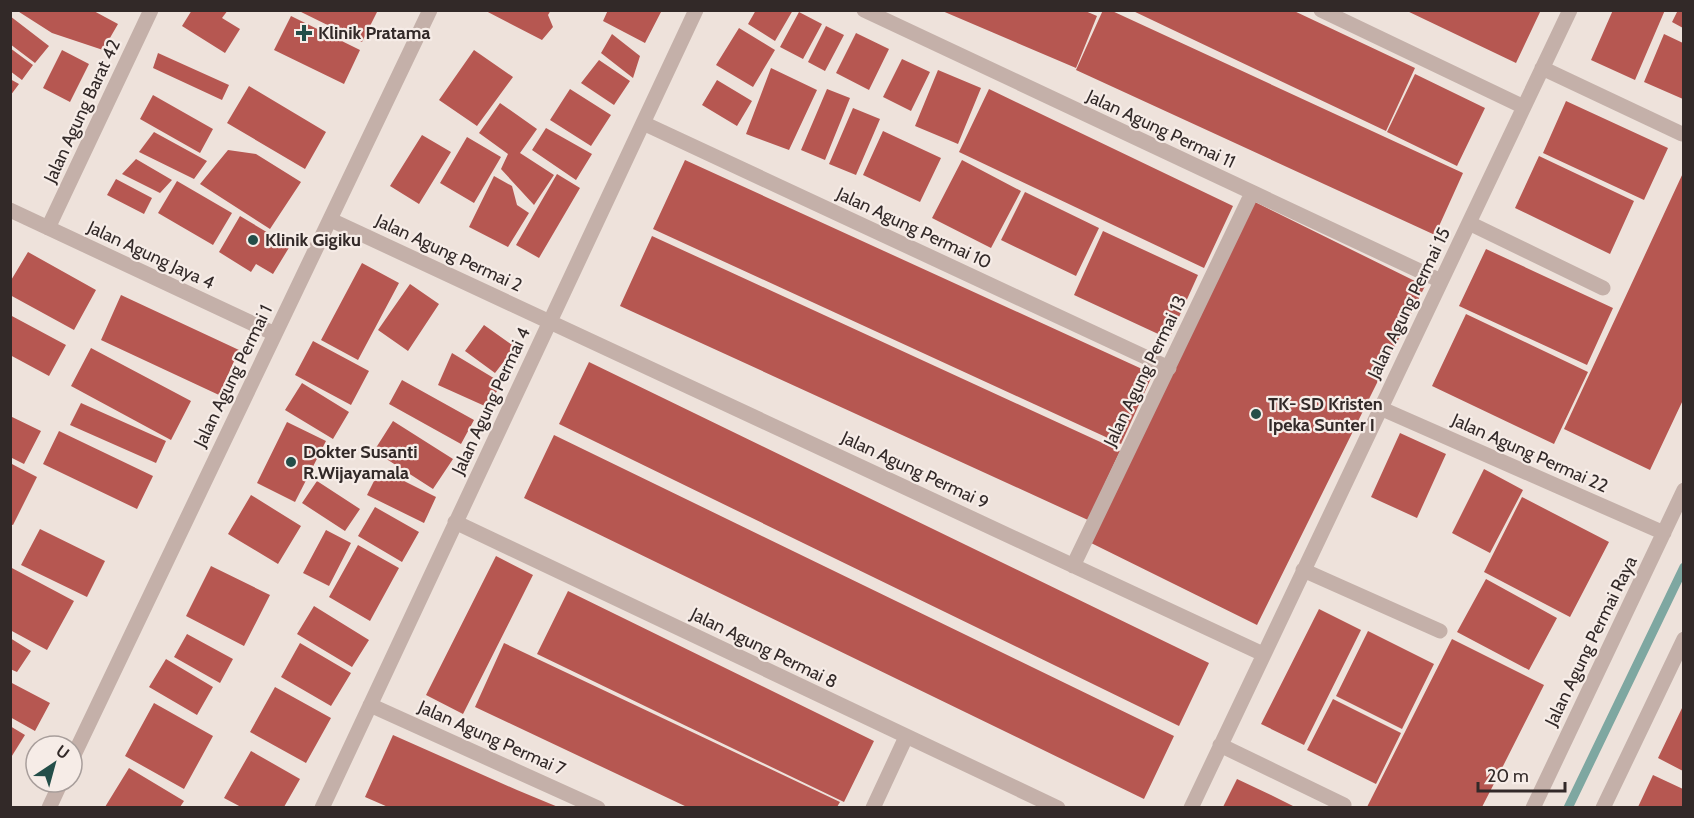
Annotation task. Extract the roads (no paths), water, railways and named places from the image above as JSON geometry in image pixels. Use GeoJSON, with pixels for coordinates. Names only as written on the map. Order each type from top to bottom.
{"type":"FeatureCollection","features":[{"type":"Feature","properties":{"kind":"street","name":"Jalan Agung Barat 42"},"geometry":{"type":"LineString","coordinates":[[48,228],[151,10]]}},
{"type":"Feature","properties":{"kind":"street","name":"Jalan Agung Permai 1"},"geometry":{"type":"LineString","coordinates":[[84,734],[430,10]]}},
{"type":"Feature","properties":{"kind":"street","name":"Jalan Agung Permai 4"},"geometry":{"type":"LineString","coordinates":[[322,807],[696,10]]}},
{"type":"Feature","properties":{"kind":"street","name":"Jalan Agung Permai 11"},"geometry":{"type":"LineString","coordinates":[[864,10],[1441,281]]}},
{"type":"Feature","properties":{"kind":"street"},"geometry":{"type":"LineString","coordinates":[[1321,10],[1524,107]]}},
{"type":"Feature","properties":{"kind":"street","name":"Jalan Agung Permai 15"},"geometry":{"type":"LineString","coordinates":[[1191,807],[1570,10]]}},
{"type":"Feature","properties":{"kind":"street"},"geometry":{"type":"LineString","coordinates":[[1542,68],[1682,134]]}},
{"type":"Feature","properties":{"kind":"street","name":"Jalan Agung Permai 10"},"geometry":{"type":"LineString","coordinates":[[643,123],[1169,368]]}},
{"type":"Feature","properties":{"kind":"street","name":"Jalan Agung Permai 13"},"geometry":{"type":"LineString","coordinates":[[1073,566],[1252,193]]}},
{"type":"Feature","properties":{"kind":"street","name":"Jalan Agung Jaya 4"},"geometry":{"type":"LineString","coordinates":[[10,210],[275,334]]}},
{"type":"Feature","properties":{"kind":"street","name":"Jalan Agung Permai 2"},"geometry":{"type":"LineString","coordinates":[[331,220],[550,321]]}},
{"type":"Feature","properties":{"kind":"street"},"geometry":{"type":"LineString","coordinates":[[1469,223],[1603,288]]}},
{"type":"Feature","properties":{"kind":"street","name":"Jalan Agung Permai 9"},"geometry":{"type":"LineString","coordinates":[[550,321],[1263,654]]}},
{"type":"Feature","properties":{"kind":"street","name":"Jalan Agung Permai 22"},"geometry":{"type":"LineString","coordinates":[[1380,408],[1664,533]]}},
{"type":"Feature","properties":{"kind":"street","name":"Jalan Agung Permai Raya"},"geometry":{"type":"LineString","coordinates":[[1533,807],[1683,490]]}},
{"type":"Feature","properties":{"kind":"street","name":"Jalan Agung Permai 8"},"geometry":{"type":"LineString","coordinates":[[455,522],[1058,807]]}},
{"type":"Feature","properties":{"kind":"street"},"geometry":{"type":"LineString","coordinates":[[1303,570],[1440,631]]}},
{"type":"Feature","properties":{"kind":"street"},"geometry":{"type":"LineString","coordinates":[[1603,807],[1683,639]]}},
{"type":"Feature","properties":{"kind":"street","name":"Jalan Agung Permai 7"},"geometry":{"type":"LineString","coordinates":[[370,705],[598,807]]}},
{"type":"Feature","properties":{"kind":"street"},"geometry":{"type":"LineString","coordinates":[[873,807],[906,737]]}},
{"type":"Feature","properties":{"kind":"street"},"geometry":{"type":"LineString","coordinates":[[1220,745],[1344,805]]}},
{"type":"Feature","properties":{"kind":"waterway"},"geometry":{"type":"LineString","coordinates":[[1568,808],[1684,567]]}},
{"type":"Feature","properties":{"kind":"place","name":"Klinik Pratama"},"geometry":{"type":"Point","coordinates":[304,33]}},
{"type":"Feature","properties":{"kind":"place","name":"Klinik Gigiku"},"geometry":{"type":"Point","coordinates":[253,240]}},
{"type":"Feature","properties":{"kind":"place","name":"TK- SD Kristen Ipeka Sunter I"},"geometry":{"type":"Point","coordinates":[1256,414]}},
{"type":"Feature","properties":{"kind":"place","name":"Dokter Susanti R.Wijayamala"},"geometry":{"type":"Point","coordinates":[291,462]}}]}
